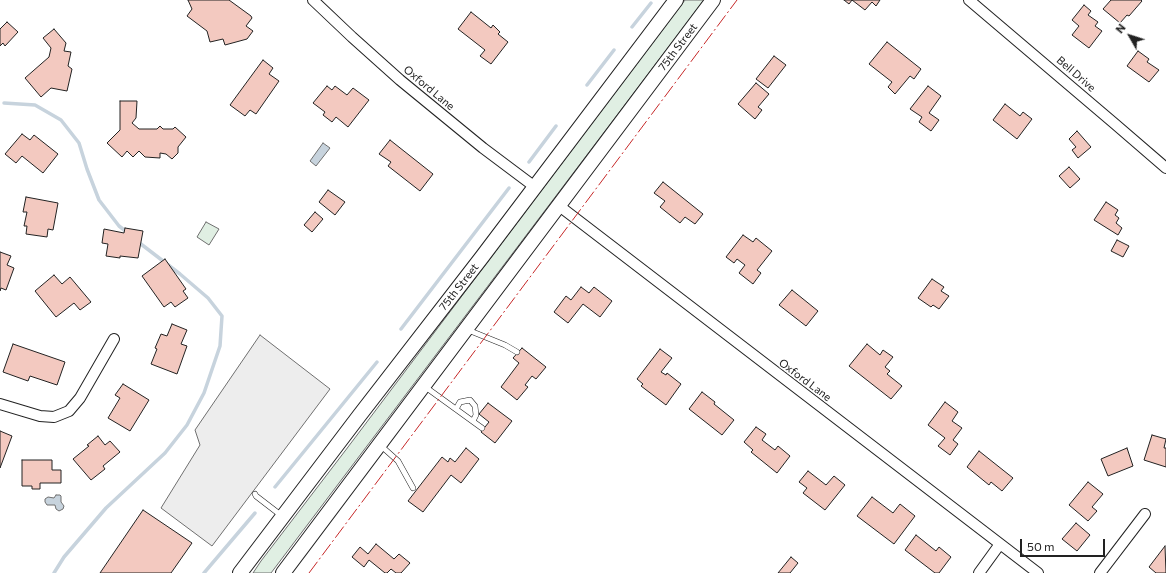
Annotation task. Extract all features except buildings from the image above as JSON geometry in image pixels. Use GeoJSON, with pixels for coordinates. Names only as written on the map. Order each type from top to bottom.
{"type":"FeatureCollection","features":[{"type":"Feature","properties":{"kind":"main road","name":"75th Street"},"geometry":{"type":"LineString","coordinates":[[240,573],[676,0]]}},
{"type":"Feature","properties":{"kind":"main road","name":"75th Street"},"geometry":{"type":"LineString","coordinates":[[283,573],[713,0]]}},
{"type":"Feature","properties":{"kind":"street","name":"Oxford Lane"},"geometry":{"type":"LineString","coordinates":[[314,0],[352,37],[400,80],[482,148],[535,187]]}},
{"type":"Feature","properties":{"kind":"street","name":"Bell Drive"},"geometry":{"type":"LineString","coordinates":[[969,0],[1166,168]]}},
{"type":"Feature","properties":{"kind":"street","name":"Oxford Lane"},"geometry":{"type":"LineString","coordinates":[[558,205],[1038,573]]}},
{"type":"Feature","properties":{"kind":"street"},"geometry":{"type":"LineString","coordinates":[[0,404],[40,416],[54,417],[69,411],[80,398],[114,339]]}},
{"type":"Feature","properties":{"kind":"street"},"geometry":{"type":"LineString","coordinates":[[1100,573],[1145,514]]}},
{"type":"Feature","properties":{"kind":"street"},"geometry":{"type":"LineString","coordinates":[[979,573],[1000,544]]}},
{"type":"Feature","properties":{"kind":"lane"},"geometry":{"type":"LineString","coordinates":[[465,329],[505,345],[517,352]]}},
{"type":"Feature","properties":{"kind":"lane"},"geometry":{"type":"LineString","coordinates":[[423,386],[482,428]]}},
{"type":"Feature","properties":{"kind":"lane"},"geometry":{"type":"LineString","coordinates":[[456,409],[460,402],[470,400],[474,406],[476,415],[472,421]]}},
{"type":"Feature","properties":{"kind":"lane"},"geometry":{"type":"LineString","coordinates":[[379,444],[398,461],[413,488]]}},
{"type":"Feature","properties":{"kind":"lane"},"geometry":{"type":"LineString","coordinates":[[255,494],[282,517]]}},
{"type":"Feature","properties":{"kind":"green space"},"geometry":{"type":"Polygon","coordinates":[[[685,0],[704,0],[271,573],[253,573],[261,561],[685,0]]]}},
{"type":"Feature","properties":{"kind":"green space"},"geometry":{"type":"Polygon","coordinates":[[[206,222],[219,229],[209,245],[197,237],[206,222]]]}},
{"type":"Feature","properties":{"kind":"shaded area"},"geometry":{"type":"Polygon","coordinates":[[[323,143],[330,148],[316,166],[310,161],[323,143]]]}},
{"type":"Feature","properties":{"kind":"shaded area"},"geometry":{"type":"Polygon","coordinates":[[[260,335],[330,389],[212,546],[161,508],[200,445],[195,430],[260,335]]]}},
{"type":"Feature","properties":{"kind":"shaded area"},"geometry":{"type":"Polygon","coordinates":[[[56,495],[61,496],[61,502],[64,506],[63,509],[59,511],[56,509],[55,505],[47,505],[45,502],[45,499],[48,497],[54,498],[56,495]]]}},
{"type":"Feature","properties":{"kind":"waterway"},"geometry":{"type":"LineString","coordinates":[[632,27],[651,3]]}},
{"type":"Feature","properties":{"kind":"waterway"},"geometry":{"type":"LineString","coordinates":[[587,85],[614,50]]}},
{"type":"Feature","properties":{"kind":"waterway"},"geometry":{"type":"LineString","coordinates":[[4,103],[35,105],[61,120],[79,143],[99,200],[119,226],[128,233]]}},
{"type":"Feature","properties":{"kind":"waterway"},"geometry":{"type":"LineString","coordinates":[[529,162],[556,126]]}},
{"type":"Feature","properties":{"kind":"waterway"},"geometry":{"type":"LineString","coordinates":[[401,329],[509,188]]}},
{"type":"Feature","properties":{"kind":"waterway"},"geometry":{"type":"LineString","coordinates":[[54,573],[64,557],[106,508],[165,453],[187,425],[204,393],[220,346],[222,316],[208,298],[137,241]]}},
{"type":"Feature","properties":{"kind":"waterway"},"geometry":{"type":"LineString","coordinates":[[275,487],[377,362]]}},
{"type":"Feature","properties":{"kind":"waterway"},"geometry":{"type":"LineString","coordinates":[[204,573],[255,513]]}},
{"type":"Feature","properties":{"kind":"power"},"geometry":{"type":"LineString","coordinates":[[309,573],[737,0]]}}]}
